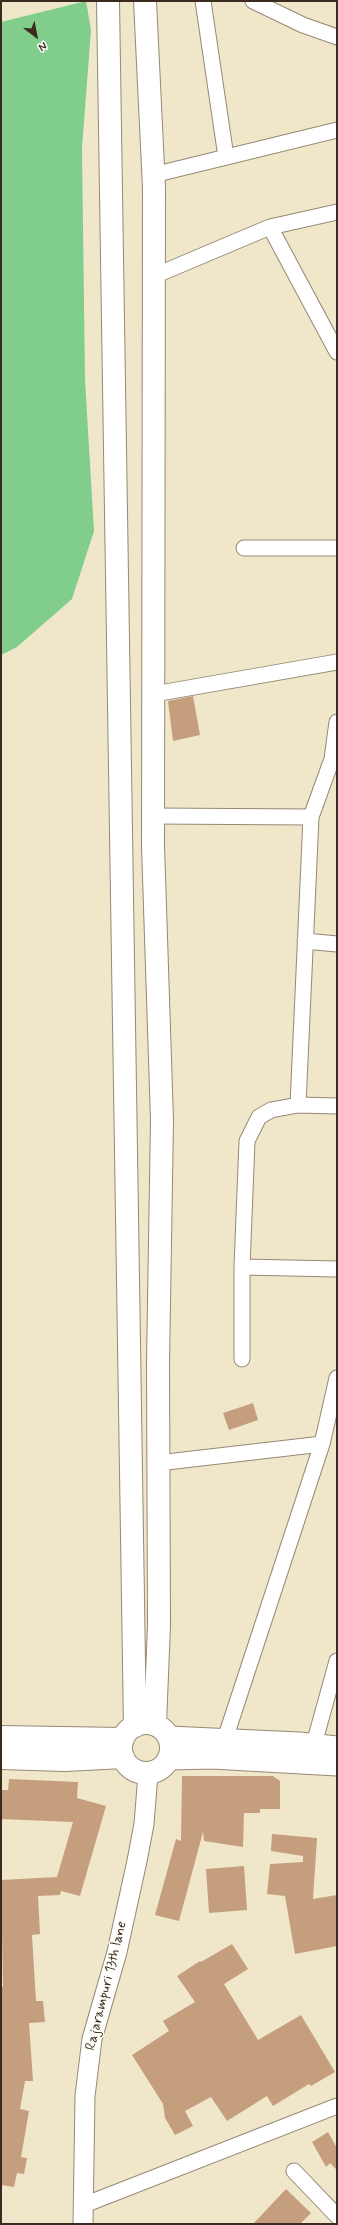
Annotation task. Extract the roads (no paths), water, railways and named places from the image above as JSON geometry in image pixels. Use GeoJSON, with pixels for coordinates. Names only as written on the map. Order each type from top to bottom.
{"type":"FeatureCollection","features":[{"type":"Feature","properties":{"kind":"main road"},"geometry":{"type":"LineString","coordinates":[[108,1],[141,1737]]}},
{"type":"Feature","properties":{"kind":"main road"},"geometry":{"type":"LineString","coordinates":[[1,1758],[65,1760],[141,1737],[171,1752],[169,1759],[159,1770],[148,1774],[141,1773],[131,1768],[141,1737],[159,1625],[158,1463],[162,1120],[154,816],[153,175],[145,1]]}},
{"type":"Feature","properties":{"kind":"main road"},"geometry":{"type":"LineString","coordinates":[[1,1737],[141,1737],[225,1739],[314,1744],[337,1747]]}},
{"type":"Feature","properties":{"kind":"main road"},"geometry":{"type":"LineString","coordinates":[[169,1759],[208,1757],[337,1766]]}},
{"type":"Feature","properties":{"kind":"street"},"geometry":{"type":"LineString","coordinates":[[204,1],[226,157]]}},
{"type":"Feature","properties":{"kind":"street"},"geometry":{"type":"LineString","coordinates":[[253,1],[303,25],[337,37]]}},
{"type":"Feature","properties":{"kind":"street"},"geometry":{"type":"LineString","coordinates":[[153,175],[337,130]]}},
{"type":"Feature","properties":{"kind":"street"},"geometry":{"type":"LineString","coordinates":[[154,276],[270,227],[337,212]]}},
{"type":"Feature","properties":{"kind":"street"},"geometry":{"type":"LineString","coordinates":[[270,227],[337,352]]}},
{"type":"Feature","properties":{"kind":"street"},"geometry":{"type":"LineString","coordinates":[[244,548],[337,548]]}},
{"type":"Feature","properties":{"kind":"street"},"geometry":{"type":"LineString","coordinates":[[154,694],[337,662]]}},
{"type":"Feature","properties":{"kind":"street"},"geometry":{"type":"LineString","coordinates":[[298,1105],[312,817],[334,759],[337,722]]}},
{"type":"Feature","properties":{"kind":"street"},"geometry":{"type":"LineString","coordinates":[[154,816],[312,817]]}},
{"type":"Feature","properties":{"kind":"street"},"geometry":{"type":"LineString","coordinates":[[305,941],[337,944]]}},
{"type":"Feature","properties":{"kind":"street"},"geometry":{"type":"LineString","coordinates":[[242,1359],[242,1267],[247,1141],[259,1117],[271,1110],[298,1105],[337,1106]]}},
{"type":"Feature","properties":{"kind":"street"},"geometry":{"type":"LineString","coordinates":[[242,1267],[337,1269]]}},
{"type":"Feature","properties":{"kind":"street"},"geometry":{"type":"LineString","coordinates":[[225,1739],[322,1444],[337,1378]]}},
{"type":"Feature","properties":{"kind":"street"},"geometry":{"type":"LineString","coordinates":[[158,1463],[322,1444]]}},
{"type":"Feature","properties":{"kind":"street"},"geometry":{"type":"LineString","coordinates":[[314,1744],[337,1661]]}},
{"type":"Feature","properties":{"kind":"street","name":"Rajarampuri 13th lane"},"geometry":{"type":"LineString","coordinates":[[83,2224],[85,2096],[92,2039],[117,1952],[137,1861],[144,1824],[148,1774]]}},
{"type":"Feature","properties":{"kind":"street"},"geometry":{"type":"LineString","coordinates":[[84,2205],[337,2106]]}},
{"type":"Feature","properties":{"kind":"street"},"geometry":{"type":"LineString","coordinates":[[294,2171],[337,2216]]}}]}
